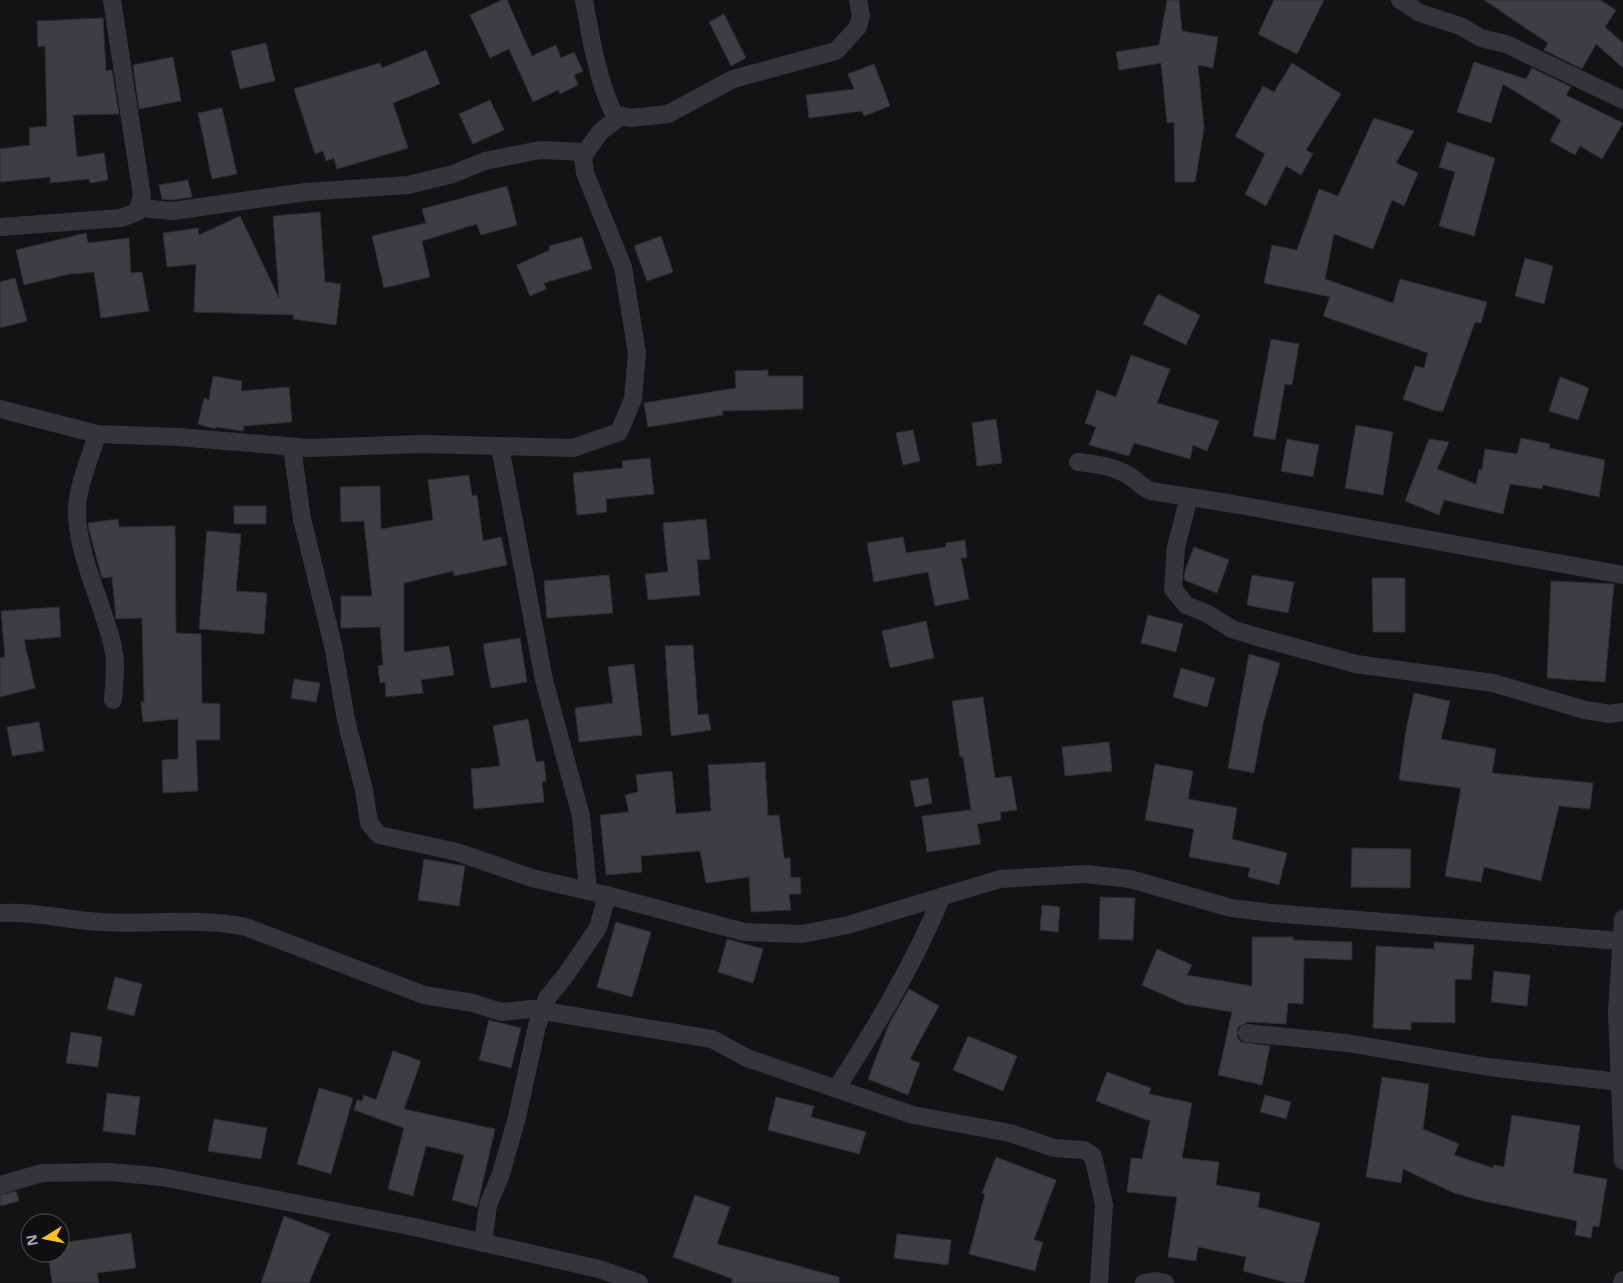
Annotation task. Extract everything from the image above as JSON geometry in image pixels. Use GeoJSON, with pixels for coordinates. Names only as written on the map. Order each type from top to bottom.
{"type":"FeatureCollection","features":[{"type":"Feature","properties":{"kind":"street"},"geometry":{"type":"LineString","coordinates":[[0,227],[121,218],[137,212],[142,196],[112,0]]}},
{"type":"Feature","properties":{"kind":"street"},"geometry":{"type":"LineString","coordinates":[[584,0],[595,56],[607,100],[614,114],[630,118],[668,114],[733,80],[836,51],[858,27],[861,16],[858,0]]}},
{"type":"Feature","properties":{"kind":"street"},"geometry":{"type":"LineString","coordinates":[[1400,0],[1420,13],[1460,26],[1481,38],[1506,44],[1623,100]]}},
{"type":"Feature","properties":{"kind":"street"},"geometry":{"type":"LineString","coordinates":[[0,409],[97,434],[178,437],[292,446],[421,444],[573,448],[619,432],[633,399],[637,353],[623,267],[585,173],[583,156],[600,132],[621,116]]}},
{"type":"Feature","properties":{"kind":"street"},"geometry":{"type":"LineString","coordinates":[[138,208],[173,212],[306,192],[408,185],[453,174],[485,161],[540,150],[586,152]]}},
{"type":"Feature","properties":{"kind":"street"},"geometry":{"type":"LineString","coordinates":[[97,434],[81,490],[77,514],[84,552],[114,648],[116,664],[113,700]]}},
{"type":"Feature","properties":{"kind":"street"},"geometry":{"type":"LineString","coordinates":[[292,446],[302,518],[333,645],[346,720],[364,790],[369,823],[378,835],[457,852],[532,878],[606,895],[744,932],[802,934],[848,925],[1000,879],[1086,874],[1130,879],[1231,908],[1272,913],[1622,940]]}},
{"type":"Feature","properties":{"kind":"street"},"geometry":{"type":"LineString","coordinates":[[500,447],[544,680],[581,816],[588,891]]}},
{"type":"Feature","properties":{"kind":"street"},"geometry":{"type":"LineString","coordinates":[[1078,462],[1098,464],[1128,475],[1139,485],[1151,491],[1623,575]]}},
{"type":"Feature","properties":{"kind":"street"},"geometry":{"type":"LineString","coordinates":[[1188,497],[1176,547],[1173,589],[1186,605],[1232,629],[1356,664],[1493,683],[1585,710],[1610,714],[1623,712]]}},
{"type":"Feature","properties":{"kind":"street"},"geometry":{"type":"LineString","coordinates":[[483,1243],[488,1204],[501,1174],[542,1012],[547,998],[565,976],[598,928],[606,895]]}},
{"type":"Feature","properties":{"kind":"street"},"geometry":{"type":"LineString","coordinates":[[836,1089],[893,998],[926,936],[942,896]]}},
{"type":"Feature","properties":{"kind":"street"},"geometry":{"type":"LineString","coordinates":[[0,913],[24,911],[98,922],[167,924],[221,922],[246,927],[424,995],[474,1003],[501,1012],[532,1009],[712,1039],[747,1058],[912,1115],[1010,1133],[1054,1148],[1084,1150],[1094,1156],[1104,1205],[1099,1283]]}},
{"type":"Feature","properties":{"kind":"street"},"geometry":{"type":"LineString","coordinates":[[1623,919],[1617,1011],[1623,1161]]}},
{"type":"Feature","properties":{"kind":"street"},"geometry":{"type":"LineString","coordinates":[[1247,1033],[1347,1043],[1488,1067],[1621,1074]]}},
{"type":"Feature","properties":{"kind":"street"},"geometry":{"type":"LineString","coordinates":[[0,1185],[42,1173],[111,1172],[162,1177],[483,1243],[600,1269],[639,1283]]}},
{"type":"Feature","properties":{"kind":"street"},"geometry":{"type":"LineString","coordinates":[[1144,1283],[1156,1281],[1165,1283]]}},
{"type":"Feature","properties":{"kind":"building"},"geometry":{"type":"Polygon","coordinates":[[[502,0],[507,0],[532,56],[556,45],[561,58],[574,52],[583,71],[574,75],[578,85],[560,94],[558,90],[533,102],[509,49],[490,58],[470,15],[502,0]]]}},
{"type":"Feature","properties":{"kind":"building"},"geometry":{"type":"Polygon","coordinates":[[[1167,0],[1179,0],[1182,31],[1218,37],[1213,68],[1198,65],[1204,128],[1195,182],[1175,182],[1174,122],[1167,123],[1161,63],[1119,70],[1116,52],[1159,45],[1167,0]]]}},
{"type":"Feature","properties":{"kind":"building"},"geometry":{"type":"Polygon","coordinates":[[[1274,0],[1324,0],[1297,54],[1258,34],[1274,0]]]}},
{"type":"Feature","properties":{"kind":"building"},"geometry":{"type":"Polygon","coordinates":[[[1484,0],[1600,0],[1616,10],[1605,27],[1623,43],[1623,68],[1596,44],[1582,69],[1544,50],[1548,43],[1484,0]]]}},
{"type":"Feature","properties":{"kind":"building"},"geometry":{"type":"Polygon","coordinates":[[[724,14],[746,58],[731,66],[709,22],[724,14]]]}},
{"type":"Feature","properties":{"kind":"building"},"geometry":{"type":"Polygon","coordinates":[[[103,18],[106,71],[112,70],[119,114],[73,115],[77,157],[104,153],[108,180],[90,183],[89,179],[50,183],[50,177],[0,182],[0,149],[30,145],[29,128],[47,126],[45,46],[38,47],[37,21],[103,18]]]}},
{"type":"Feature","properties":{"kind":"building"},"geometry":{"type":"Polygon","coordinates":[[[266,43],[275,81],[240,89],[231,51],[266,43]]]}},
{"type":"Feature","properties":{"kind":"building"},"geometry":{"type":"Polygon","coordinates":[[[426,50],[440,84],[393,103],[408,148],[337,169],[334,158],[326,161],[323,151],[315,154],[294,89],[380,63],[382,68],[426,50]]]}},
{"type":"Feature","properties":{"kind":"building"},"geometry":{"type":"Polygon","coordinates":[[[173,57],[181,101],[139,109],[133,65],[173,57]]]}},
{"type":"Feature","properties":{"kind":"building"},"geometry":{"type":"Polygon","coordinates":[[[1474,62],[1526,79],[1532,68],[1571,87],[1566,95],[1623,123],[1602,159],[1580,146],[1575,155],[1550,141],[1561,120],[1503,84],[1491,123],[1457,112],[1474,62]]]}},
{"type":"Feature","properties":{"kind":"building"},"geometry":{"type":"Polygon","coordinates":[[[1292,63],[1341,94],[1306,150],[1313,154],[1301,175],[1286,166],[1266,206],[1245,194],[1265,154],[1235,136],[1263,86],[1274,92],[1292,63]]]}},
{"type":"Feature","properties":{"kind":"building"},"geometry":{"type":"Polygon","coordinates":[[[874,64],[890,106],[864,116],[862,111],[809,118],[806,95],[854,89],[848,74],[874,64]]]}},
{"type":"Feature","properties":{"kind":"building"},"geometry":{"type":"Polygon","coordinates":[[[490,100],[504,130],[473,144],[459,114],[490,100]]]}},
{"type":"Feature","properties":{"kind":"building"},"geometry":{"type":"Polygon","coordinates":[[[222,108],[237,174],[212,179],[198,113],[222,108]]]}},
{"type":"Feature","properties":{"kind":"building"},"geometry":{"type":"Polygon","coordinates":[[[1374,118],[1414,131],[1396,163],[1418,173],[1404,206],[1392,200],[1373,249],[1334,234],[1325,279],[1393,303],[1400,279],[1487,302],[1481,323],[1475,322],[1443,411],[1436,411],[1403,399],[1415,366],[1424,368],[1428,353],[1323,316],[1330,297],[1264,283],[1272,245],[1297,250],[1319,189],[1338,196],[1374,118]]]}},
{"type":"Feature","properties":{"kind":"building"},"geometry":{"type":"Polygon","coordinates":[[[1447,142],[1495,158],[1474,236],[1439,226],[1455,172],[1439,167],[1447,142]]]}},
{"type":"Feature","properties":{"kind":"building"},"geometry":{"type":"Polygon","coordinates":[[[188,180],[192,197],[173,200],[162,199],[159,185],[188,180]]]}},
{"type":"Feature","properties":{"kind":"building"},"geometry":{"type":"Polygon","coordinates":[[[507,186],[517,225],[481,235],[477,224],[422,241],[430,277],[384,288],[372,236],[426,223],[422,209],[507,186]]]}},
{"type":"Feature","properties":{"kind":"building"},"geometry":{"type":"Polygon","coordinates":[[[320,212],[325,282],[341,284],[336,325],[293,319],[294,315],[194,312],[196,264],[167,267],[163,233],[198,228],[199,235],[240,216],[279,298],[273,216],[320,212]]]}},
{"type":"Feature","properties":{"kind":"building"},"geometry":{"type":"Polygon","coordinates":[[[86,233],[88,243],[129,238],[131,273],[142,272],[149,311],[101,318],[94,272],[70,274],[24,285],[16,250],[86,233]]]}},
{"type":"Feature","properties":{"kind":"building"},"geometry":{"type":"Polygon","coordinates":[[[661,236],[673,272],[647,281],[634,246],[661,236]]]}},
{"type":"Feature","properties":{"kind":"building"},"geometry":{"type":"Polygon","coordinates":[[[582,237],[592,269],[544,283],[546,289],[530,296],[517,265],[550,250],[549,246],[582,237]]]}},
{"type":"Feature","properties":{"kind":"building"},"geometry":{"type":"Polygon","coordinates":[[[1525,258],[1553,266],[1544,304],[1515,296],[1525,258]]]}},
{"type":"Feature","properties":{"kind":"building"},"geometry":{"type":"Polygon","coordinates":[[[15,278],[27,321],[0,328],[0,282],[15,278]]]}},
{"type":"Feature","properties":{"kind":"building"},"geometry":{"type":"Polygon","coordinates":[[[1158,294],[1200,315],[1186,345],[1143,324],[1158,294]]]}},
{"type":"Feature","properties":{"kind":"building"},"geometry":{"type":"Polygon","coordinates":[[[1271,339],[1299,344],[1292,385],[1285,384],[1275,440],[1253,436],[1271,339]]]}},
{"type":"Feature","properties":{"kind":"building"},"geometry":{"type":"Polygon","coordinates":[[[1131,355],[1170,369],[1157,403],[1219,421],[1207,451],[1193,445],[1190,459],[1134,443],[1129,456],[1089,445],[1096,427],[1085,423],[1097,390],[1116,397],[1131,355]]]}},
{"type":"Feature","properties":{"kind":"building"},"geometry":{"type":"Polygon","coordinates":[[[768,370],[768,376],[803,376],[803,409],[722,411],[723,415],[648,427],[644,403],[736,388],[735,371],[768,370]]]}},
{"type":"Feature","properties":{"kind":"building"},"geometry":{"type":"Polygon","coordinates":[[[213,376],[242,381],[241,391],[289,387],[292,422],[244,426],[243,431],[216,427],[215,429],[198,424],[204,398],[209,400],[213,376]]]}},
{"type":"Feature","properties":{"kind":"building"},"geometry":{"type":"Polygon","coordinates":[[[1560,377],[1589,388],[1578,420],[1549,411],[1560,377]]]}},
{"type":"Feature","properties":{"kind":"building"},"geometry":{"type":"Polygon","coordinates":[[[996,419],[1002,463],[977,466],[972,423],[996,419]]]}},
{"type":"Feature","properties":{"kind":"building"},"geometry":{"type":"Polygon","coordinates":[[[1356,425],[1393,432],[1383,495],[1345,488],[1356,425]]]}},
{"type":"Feature","properties":{"kind":"building"},"geometry":{"type":"Polygon","coordinates":[[[913,430],[920,461],[903,465],[896,433],[913,430]]]}},
{"type":"Feature","properties":{"kind":"building"},"geometry":{"type":"Polygon","coordinates":[[[1521,438],[1550,444],[1549,448],[1605,460],[1599,497],[1543,485],[1542,489],[1510,484],[1503,514],[1444,500],[1439,515],[1405,501],[1429,439],[1449,442],[1437,469],[1476,484],[1479,469],[1482,470],[1485,449],[1517,454],[1521,438]]]}},
{"type":"Feature","properties":{"kind":"building"},"geometry":{"type":"Polygon","coordinates":[[[1287,439],[1319,445],[1313,477],[1281,471],[1287,439]]]}},
{"type":"Feature","properties":{"kind":"building"},"geometry":{"type":"Polygon","coordinates":[[[650,458],[654,494],[606,499],[607,512],[577,515],[573,473],[623,468],[622,461],[650,458]]]}},
{"type":"Feature","properties":{"kind":"building"},"geometry":{"type":"Polygon","coordinates":[[[469,475],[472,496],[477,495],[483,541],[501,537],[507,565],[454,576],[453,571],[404,583],[404,652],[449,646],[454,675],[421,680],[423,693],[386,697],[385,682],[380,683],[378,666],[383,665],[380,627],[341,628],[341,596],[372,596],[364,521],[341,522],[340,487],[380,486],[381,529],[433,520],[428,480],[469,475]]]}},
{"type":"Feature","properties":{"kind":"building"},"geometry":{"type":"Polygon","coordinates":[[[234,506],[266,506],[266,524],[234,524],[234,506]]]}},
{"type":"Feature","properties":{"kind":"building"},"geometry":{"type":"Polygon","coordinates":[[[118,519],[119,527],[175,526],[176,633],[201,634],[202,703],[220,704],[220,740],[196,740],[198,791],[163,793],[162,760],[178,759],[178,719],[143,722],[141,702],[144,702],[142,618],[116,619],[112,577],[102,578],[89,530],[88,523],[118,519]]]}},
{"type":"Feature","properties":{"kind":"building"},"geometry":{"type":"Polygon","coordinates":[[[706,519],[710,559],[697,560],[700,595],[648,600],[645,574],[668,572],[663,523],[706,519]]]}},
{"type":"Feature","properties":{"kind":"building"},"geometry":{"type":"Polygon","coordinates":[[[207,531],[241,534],[236,591],[267,593],[264,634],[199,629],[207,531]]]}},
{"type":"Feature","properties":{"kind":"building"},"geometry":{"type":"Polygon","coordinates":[[[903,537],[906,553],[946,547],[946,543],[965,540],[967,558],[961,558],[969,599],[935,606],[928,572],[874,582],[867,543],[903,537]]]}},
{"type":"Feature","properties":{"kind":"building"},"geometry":{"type":"Polygon","coordinates":[[[1194,547],[1229,560],[1217,593],[1184,580],[1185,571],[1194,547]]]}},
{"type":"Feature","properties":{"kind":"building"},"geometry":{"type":"Polygon","coordinates":[[[609,575],[613,613],[547,618],[544,581],[609,575]]]}},
{"type":"Feature","properties":{"kind":"building"},"geometry":{"type":"Polygon","coordinates":[[[1252,575],[1294,582],[1288,613],[1247,605],[1252,575]]]}},
{"type":"Feature","properties":{"kind":"building"},"geometry":{"type":"Polygon","coordinates":[[[1372,578],[1405,578],[1405,632],[1373,632],[1372,578]]]}},
{"type":"Feature","properties":{"kind":"building"},"geometry":{"type":"Polygon","coordinates":[[[1551,581],[1614,584],[1605,682],[1547,678],[1551,581]]]}},
{"type":"Feature","properties":{"kind":"building"},"geometry":{"type":"Polygon","coordinates":[[[59,607],[61,637],[24,640],[35,688],[0,697],[0,658],[5,657],[1,611],[59,607]]]}},
{"type":"Feature","properties":{"kind":"building"},"geometry":{"type":"Polygon","coordinates":[[[1148,615],[1183,624],[1176,652],[1141,643],[1148,615]]]}},
{"type":"Feature","properties":{"kind":"building"},"geometry":{"type":"Polygon","coordinates":[[[926,621],[934,658],[890,668],[882,631],[926,621]]]}},
{"type":"Feature","properties":{"kind":"building"},"geometry":{"type":"Polygon","coordinates":[[[520,638],[527,682],[491,688],[483,644],[520,638]]]}},
{"type":"Feature","properties":{"kind":"building"},"geometry":{"type":"Polygon","coordinates":[[[693,645],[698,715],[708,714],[711,730],[671,736],[665,646],[693,645]]]}},
{"type":"Feature","properties":{"kind":"building"},"geometry":{"type":"Polygon","coordinates":[[[1249,654],[1280,663],[1263,724],[1254,773],[1228,768],[1249,654]]]}},
{"type":"Feature","properties":{"kind":"building"},"geometry":{"type":"Polygon","coordinates":[[[634,664],[642,735],[579,742],[575,708],[613,703],[608,667],[634,664]]]}},
{"type":"Feature","properties":{"kind":"building"},"geometry":{"type":"Polygon","coordinates":[[[1181,668],[1215,678],[1207,707],[1173,697],[1181,668]]]}},
{"type":"Feature","properties":{"kind":"building"},"geometry":{"type":"Polygon","coordinates":[[[294,679],[320,683],[316,702],[291,698],[294,679]]]}},
{"type":"Feature","properties":{"kind":"building"},"geometry":{"type":"Polygon","coordinates":[[[1414,693],[1450,701],[1441,739],[1496,749],[1492,773],[1593,783],[1590,809],[1559,806],[1541,881],[1484,867],[1481,882],[1445,876],[1461,788],[1399,780],[1406,730],[1414,693]]]}},
{"type":"Feature","properties":{"kind":"building"},"geometry":{"type":"Polygon","coordinates":[[[983,697],[995,778],[1011,776],[1017,810],[1000,812],[1001,820],[977,824],[981,844],[927,852],[922,816],[971,810],[963,757],[960,757],[952,701],[983,697]]]}},
{"type":"Feature","properties":{"kind":"building"},"geometry":{"type":"Polygon","coordinates":[[[528,719],[536,762],[544,761],[546,781],[542,782],[544,802],[474,809],[471,769],[500,766],[493,726],[528,719]]]}},
{"type":"Feature","properties":{"kind":"building"},"geometry":{"type":"Polygon","coordinates":[[[39,722],[44,751],[12,756],[7,727],[39,722]]]}},
{"type":"Feature","properties":{"kind":"building"},"geometry":{"type":"Polygon","coordinates":[[[1109,742],[1112,771],[1065,776],[1062,747],[1109,742]]]}},
{"type":"Feature","properties":{"kind":"building"},"geometry":{"type":"Polygon","coordinates":[[[765,762],[768,816],[779,815],[784,858],[790,858],[791,878],[800,877],[801,894],[789,894],[791,910],[751,912],[749,877],[706,883],[700,851],[641,856],[642,872],[606,875],[600,815],[629,812],[625,795],[638,792],[636,775],[672,771],[676,814],[711,811],[708,765],[765,762]]]}},
{"type":"Feature","properties":{"kind":"building"},"geometry":{"type":"Polygon","coordinates":[[[1155,764],[1193,771],[1188,799],[1237,808],[1232,839],[1287,853],[1279,885],[1248,877],[1250,868],[1189,857],[1194,829],[1145,820],[1155,764]]]}},
{"type":"Feature","properties":{"kind":"building"},"geometry":{"type":"Polygon","coordinates":[[[928,778],[932,803],[915,807],[910,781],[928,778]]]}},
{"type":"Feature","properties":{"kind":"building"},"geometry":{"type":"Polygon","coordinates":[[[1352,848],[1411,849],[1410,888],[1351,887],[1352,848]]]}},
{"type":"Feature","properties":{"kind":"building"},"geometry":{"type":"Polygon","coordinates":[[[424,859],[465,866],[459,906],[418,900],[424,859]]]}},
{"type":"Feature","properties":{"kind":"building"},"geometry":{"type":"Polygon","coordinates":[[[1100,897],[1135,898],[1133,940],[1099,939],[1100,897]]]}},
{"type":"Feature","properties":{"kind":"building"},"geometry":{"type":"Polygon","coordinates":[[[1042,905],[1060,907],[1058,932],[1040,930],[1042,905]]]}},
{"type":"Feature","properties":{"kind":"building"},"geometry":{"type":"Polygon","coordinates":[[[616,922],[651,932],[632,997],[597,987],[616,922]]]}},
{"type":"Feature","properties":{"kind":"building"},"geometry":{"type":"Polygon","coordinates":[[[1252,937],[1293,937],[1293,940],[1352,942],[1352,960],[1304,958],[1303,1004],[1288,1003],[1286,1024],[1248,1022],[1238,1027],[1237,1037],[1241,1042],[1270,1046],[1262,1085],[1218,1075],[1232,1012],[1184,1004],[1142,985],[1157,949],[1192,965],[1187,975],[1252,986],[1252,937]]]}},
{"type":"Feature","properties":{"kind":"building"},"geometry":{"type":"Polygon","coordinates":[[[727,939],[763,949],[753,983],[718,972],[727,939]]]}},
{"type":"Feature","properties":{"kind":"building"},"geometry":{"type":"Polygon","coordinates":[[[1434,942],[1474,945],[1471,980],[1455,979],[1455,1023],[1411,1022],[1411,1030],[1373,1028],[1376,946],[1434,949],[1434,942]]]}},
{"type":"Feature","properties":{"kind":"building"},"geometry":{"type":"Polygon","coordinates":[[[1494,971],[1530,975],[1527,1006],[1491,1002],[1494,971]]]}},
{"type":"Feature","properties":{"kind":"building"},"geometry":{"type":"Polygon","coordinates":[[[115,977],[142,984],[134,1016],[107,1009],[115,977]]]}},
{"type":"Feature","properties":{"kind":"building"},"geometry":{"type":"Polygon","coordinates":[[[909,989],[939,1006],[910,1059],[920,1063],[908,1095],[868,1079],[889,1024],[909,989]]]}},
{"type":"Feature","properties":{"kind":"building"},"geometry":{"type":"Polygon","coordinates":[[[489,1020],[521,1028],[511,1068],[479,1060],[489,1020]]]}},
{"type":"Feature","properties":{"kind":"building"},"geometry":{"type":"Polygon","coordinates":[[[71,1032],[102,1037],[98,1067],[66,1063],[71,1032]]]}},
{"type":"Feature","properties":{"kind":"building"},"geometry":{"type":"Polygon","coordinates":[[[968,1036],[1017,1056],[1003,1091],[953,1070],[968,1036]]]}},
{"type":"Feature","properties":{"kind":"building"},"geometry":{"type":"Polygon","coordinates":[[[393,1051],[421,1061],[404,1109],[495,1129],[477,1207],[452,1200],[464,1155],[426,1146],[413,1196],[388,1189],[404,1128],[354,1110],[357,1100],[362,1101],[364,1095],[376,1100],[393,1051]]]}},
{"type":"Feature","properties":{"kind":"building"},"geometry":{"type":"Polygon","coordinates":[[[1107,1072],[1151,1088],[1149,1094],[1192,1103],[1182,1158],[1219,1162],[1216,1185],[1260,1193],[1258,1207],[1320,1223],[1304,1283],[1288,1283],[1243,1271],[1246,1257],[1198,1247],[1196,1261],[1168,1257],[1177,1197],[1127,1192],[1131,1158],[1142,1159],[1150,1121],[1096,1101],[1107,1072]]]}},
{"type":"Feature","properties":{"kind":"building"},"geometry":{"type":"Polygon","coordinates":[[[1382,1077],[1429,1084],[1423,1129],[1459,1144],[1454,1155],[1493,1168],[1494,1165],[1504,1167],[1512,1115],[1580,1126],[1573,1173],[1607,1179],[1599,1227],[1593,1226],[1591,1238],[1575,1235],[1577,1221],[1454,1193],[1403,1169],[1401,1183],[1366,1177],[1382,1077]]]}},
{"type":"Feature","properties":{"kind":"building"},"geometry":{"type":"Polygon","coordinates":[[[319,1088],[353,1098],[331,1174],[297,1164],[319,1088]]]}},
{"type":"Feature","properties":{"kind":"building"},"geometry":{"type":"Polygon","coordinates":[[[107,1093],[140,1097],[135,1135],[103,1131],[107,1093]]]}},
{"type":"Feature","properties":{"kind":"building"},"geometry":{"type":"Polygon","coordinates":[[[1265,1095],[1291,1102],[1286,1119],[1260,1112],[1265,1095]]]}},
{"type":"Feature","properties":{"kind":"building"},"geometry":{"type":"Polygon","coordinates":[[[776,1097],[814,1106],[811,1117],[866,1132],[859,1154],[768,1130],[776,1097]]]}},
{"type":"Feature","properties":{"kind":"building"},"geometry":{"type":"Polygon","coordinates":[[[214,1119],[267,1128],[261,1159],[208,1151],[214,1119]]]}},
{"type":"Feature","properties":{"kind":"building"},"geometry":{"type":"Polygon","coordinates":[[[996,1157],[1056,1180],[1034,1240],[1043,1242],[1035,1271],[969,1254],[985,1194],[982,1193],[996,1157]]]}},
{"type":"Feature","properties":{"kind":"building"},"geometry":{"type":"Polygon","coordinates":[[[16,1191],[19,1201],[0,1206],[0,1195],[16,1191]]]}},
{"type":"Feature","properties":{"kind":"building"},"geometry":{"type":"Polygon","coordinates":[[[695,1195],[730,1207],[717,1244],[839,1277],[839,1283],[731,1283],[733,1279],[673,1257],[695,1195]]]}},
{"type":"Feature","properties":{"kind":"building"},"geometry":{"type":"Polygon","coordinates":[[[284,1216],[330,1234],[309,1283],[261,1283],[284,1216]]]}},
{"type":"Feature","properties":{"kind":"building"},"geometry":{"type":"Polygon","coordinates":[[[131,1233],[136,1268],[97,1273],[99,1283],[52,1283],[49,1263],[70,1263],[70,1242],[131,1233]]]}},
{"type":"Feature","properties":{"kind":"building"},"geometry":{"type":"Polygon","coordinates":[[[897,1234],[951,1240],[948,1265],[894,1258],[897,1234]]]}}]}
